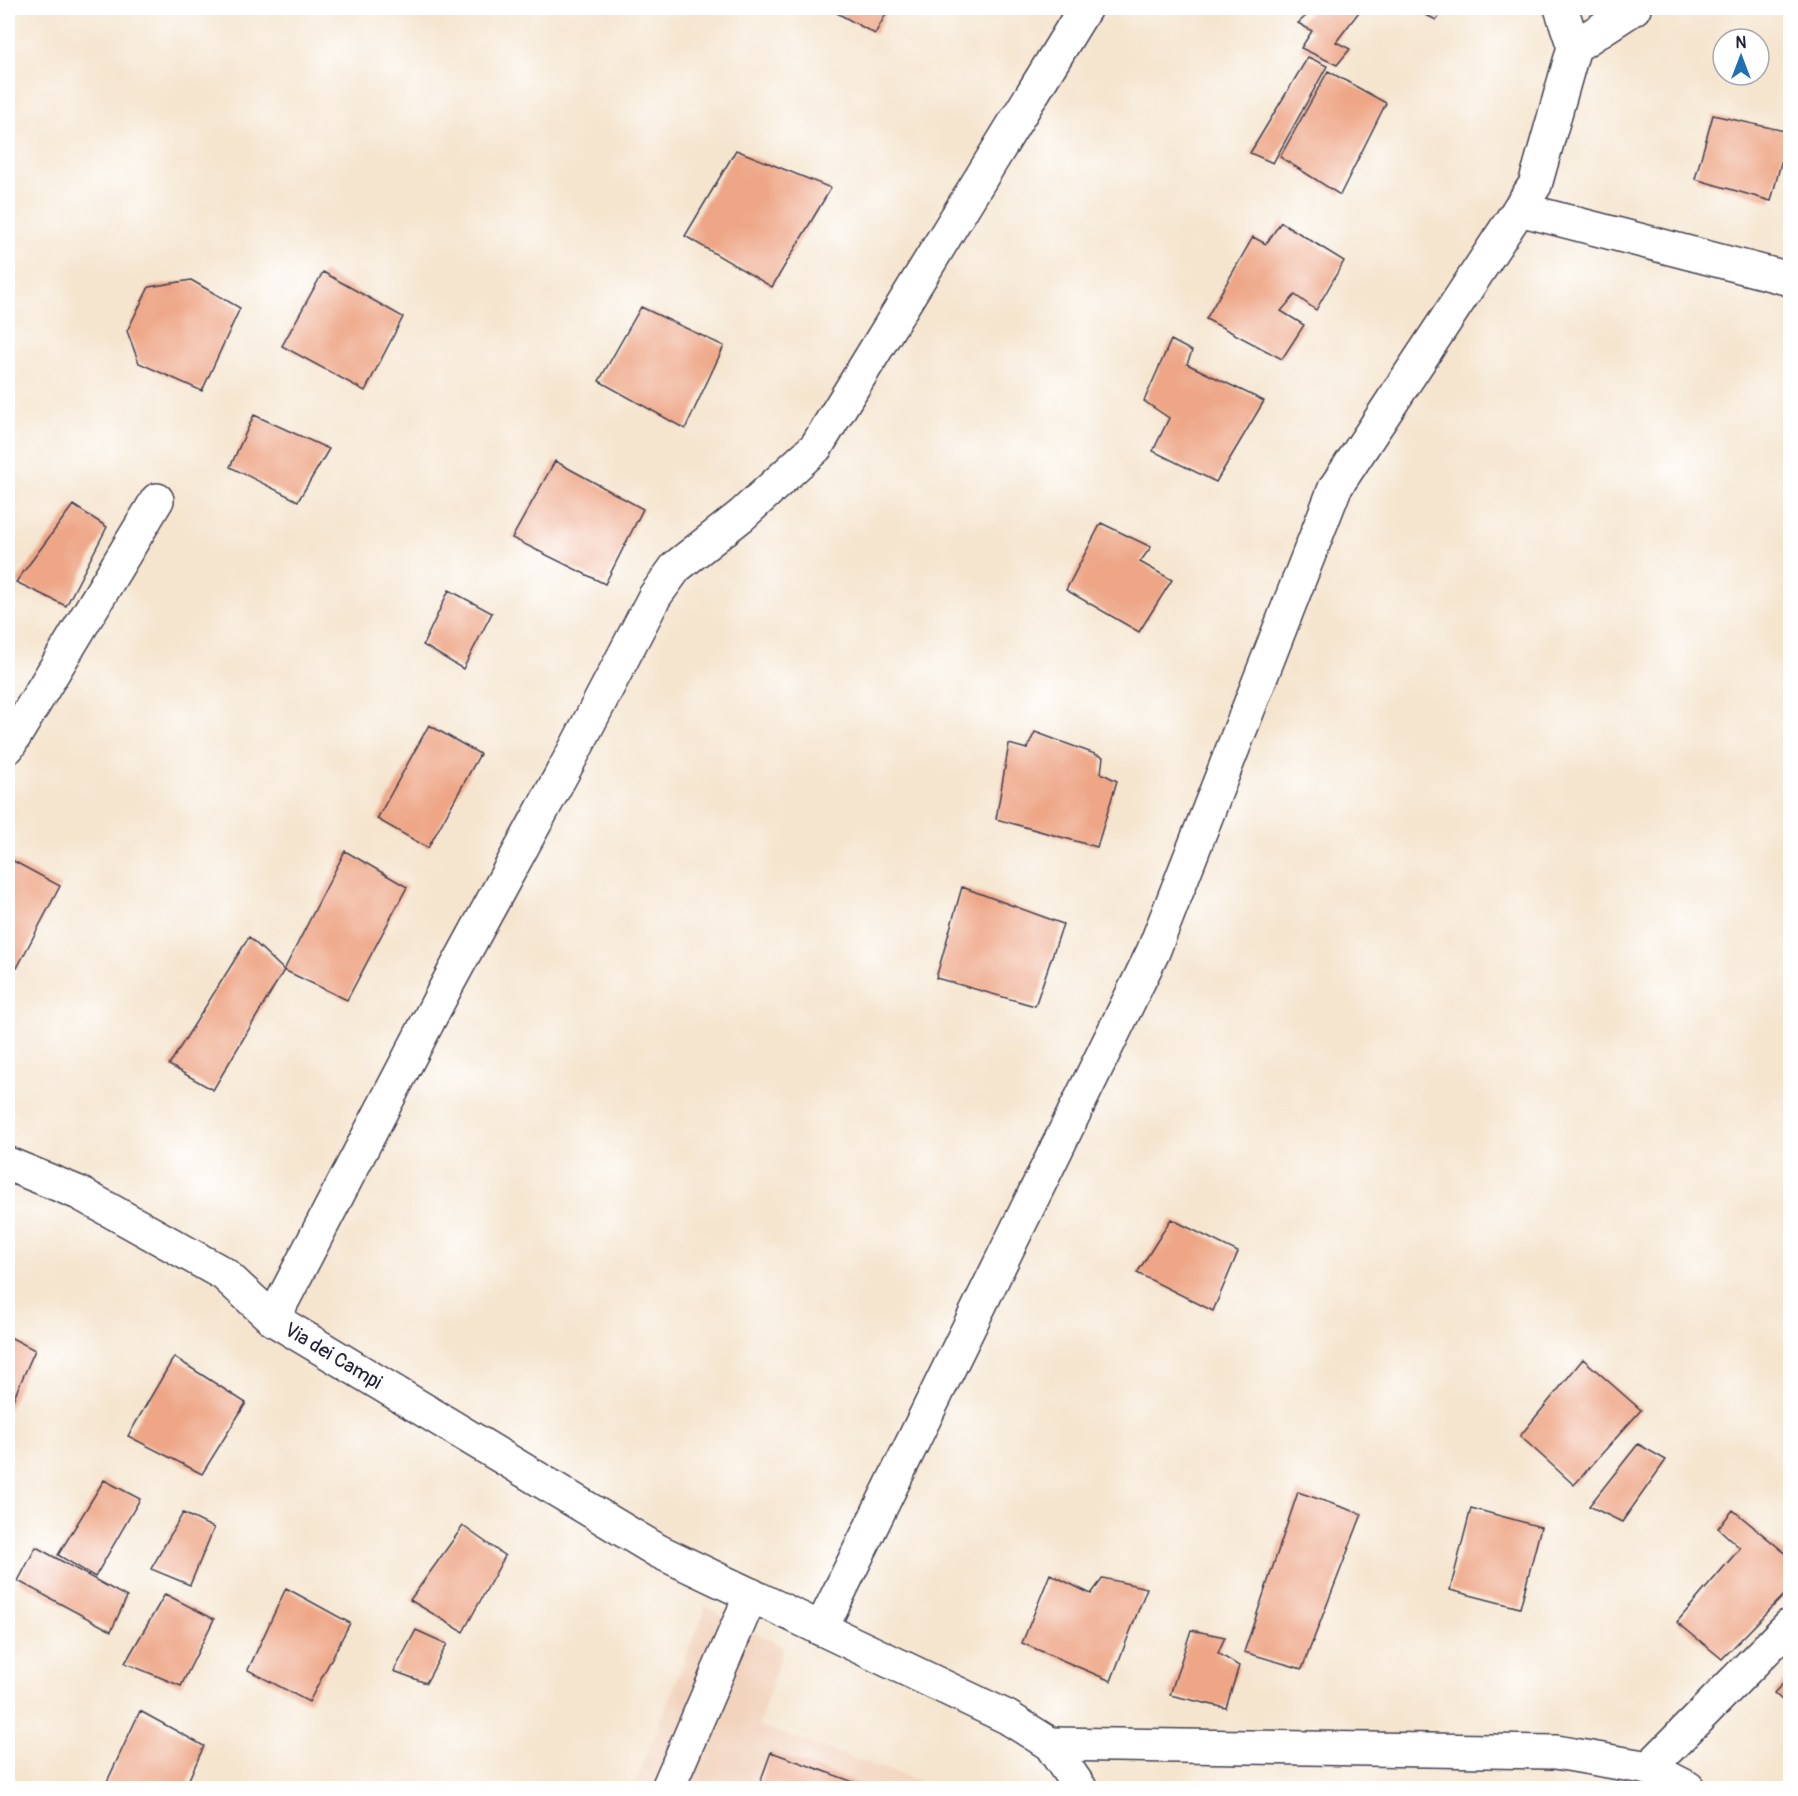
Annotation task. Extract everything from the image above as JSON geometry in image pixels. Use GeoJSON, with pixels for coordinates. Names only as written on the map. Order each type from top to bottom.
{"type":"FeatureCollection","features":[{"type":"Feature","properties":{"kind":"street"},"geometry":{"type":"LineString","coordinates":[[273,1319],[447,985],[571,757],[655,596],[676,567],[742,515],[816,447],[1085,8]]}},
{"type":"Feature","properties":{"kind":"street"},"geometry":{"type":"LineString","coordinates":[[821,1629],[1153,952],[1335,488],[1535,185],[1574,48],[1561,8]]}},
{"type":"Feature","properties":{"kind":"street"},"geometry":{"type":"LineString","coordinates":[[1574,48],[1634,8]]}},
{"type":"Feature","properties":{"kind":"street"},"geometry":{"type":"LineString","coordinates":[[1519,209],[1791,279]]}},
{"type":"Feature","properties":{"kind":"street"},"geometry":{"type":"LineString","coordinates":[[8,747],[157,500]]}},
{"type":"Feature","properties":{"kind":"street","name":"Via dei Campi"},"geometry":{"type":"LineString","coordinates":[[8,1164],[79,1193],[224,1274],[273,1319],[658,1551],[1007,1717],[1050,1744]]}},
{"type":"Feature","properties":{"kind":"street"},"geometry":{"type":"LineString","coordinates":[[668,1788],[751,1595]]}},
{"type":"Feature","properties":{"kind":"street"},"geometry":{"type":"LineString","coordinates":[[1649,1768],[1791,1625]]}},
{"type":"Feature","properties":{"kind":"street"},"geometry":{"type":"LineString","coordinates":[[1050,1744],[1556,1752],[1649,1768],[1688,1788]]}},
{"type":"Feature","properties":{"kind":"street"},"geometry":{"type":"LineString","coordinates":[[1050,1744],[1080,1788]]}},
{"type":"Feature","properties":{"kind":"shaded area"},"geometry":{"type":"Polygon","coordinates":[[[706,1607],[783,1647],[759,1726],[940,1788],[633,1788],[706,1607]]]}},
{"type":"Feature","properties":{"kind":"building"},"geometry":{"type":"Polygon","coordinates":[[[828,8],[889,8],[875,34],[828,8]]]}},
{"type":"Feature","properties":{"kind":"building"},"geometry":{"type":"Polygon","coordinates":[[[1315,8],[1362,8],[1336,42],[1350,49],[1337,65],[1301,48],[1312,31],[1298,23],[1315,8]]]}},
{"type":"Feature","properties":{"kind":"building"},"geometry":{"type":"Polygon","coordinates":[[[1412,8],[1443,8],[1436,20],[1412,8]]]}},
{"type":"Feature","properties":{"kind":"building"},"geometry":{"type":"Polygon","coordinates":[[[1308,57],[1327,66],[1273,163],[1250,153],[1308,57]]]}},
{"type":"Feature","properties":{"kind":"building"},"geometry":{"type":"Polygon","coordinates":[[[1328,71],[1386,103],[1340,195],[1280,157],[1328,71]]]}},
{"type":"Feature","properties":{"kind":"building"},"geometry":{"type":"Polygon","coordinates":[[[1713,115],[1789,132],[1771,201],[1695,179],[1713,115]]]}},
{"type":"Feature","properties":{"kind":"building"},"geometry":{"type":"Polygon","coordinates":[[[736,150],[831,188],[772,287],[685,236],[736,150]]]}},
{"type":"Feature","properties":{"kind":"building"},"geometry":{"type":"Polygon","coordinates":[[[1281,222],[1344,261],[1316,310],[1295,295],[1281,311],[1304,325],[1282,359],[1206,319],[1253,237],[1266,244],[1281,222]]]}},
{"type":"Feature","properties":{"kind":"building"},"geometry":{"type":"Polygon","coordinates":[[[323,272],[403,317],[365,391],[282,346],[323,272]]]}},
{"type":"Feature","properties":{"kind":"building"},"geometry":{"type":"Polygon","coordinates":[[[191,280],[240,308],[202,391],[139,363],[127,331],[149,287],[191,280]]]}},
{"type":"Feature","properties":{"kind":"building"},"geometry":{"type":"Polygon","coordinates":[[[641,307],[724,346],[685,429],[599,381],[641,307]]]}},
{"type":"Feature","properties":{"kind":"building"},"geometry":{"type":"Polygon","coordinates":[[[1171,340],[1192,351],[1187,364],[1264,401],[1216,482],[1153,451],[1169,418],[1144,401],[1171,340]]]}},
{"type":"Feature","properties":{"kind":"building"},"geometry":{"type":"Polygon","coordinates":[[[254,415],[329,449],[298,501],[230,467],[254,415]]]}},
{"type":"Feature","properties":{"kind":"building"},"geometry":{"type":"Polygon","coordinates":[[[555,461],[643,509],[605,584],[512,538],[555,461]]]}},
{"type":"Feature","properties":{"kind":"building"},"geometry":{"type":"Polygon","coordinates":[[[73,505],[107,527],[66,606],[16,582],[73,505]]]}},
{"type":"Feature","properties":{"kind":"building"},"geometry":{"type":"Polygon","coordinates":[[[1101,523],[1151,547],[1140,562],[1172,580],[1139,632],[1066,590],[1101,523]]]}},
{"type":"Feature","properties":{"kind":"building"},"geometry":{"type":"Polygon","coordinates":[[[449,590],[492,613],[463,669],[423,645],[449,590]]]}},
{"type":"Feature","properties":{"kind":"building"},"geometry":{"type":"Polygon","coordinates":[[[429,725],[480,754],[428,848],[377,819],[429,725]]]}},
{"type":"Feature","properties":{"kind":"building"},"geometry":{"type":"Polygon","coordinates":[[[1035,732],[1103,757],[1101,773],[1117,781],[1097,847],[996,819],[1009,744],[1027,749],[1035,732]]]}},
{"type":"Feature","properties":{"kind":"building"},"geometry":{"type":"Polygon","coordinates":[[[345,851],[407,887],[347,1000],[284,970],[345,851]]]}},
{"type":"Feature","properties":{"kind":"building"},"geometry":{"type":"Polygon","coordinates":[[[8,858],[60,886],[17,968],[8,963],[8,858]]]}},
{"type":"Feature","properties":{"kind":"building"},"geometry":{"type":"Polygon","coordinates":[[[962,887],[1063,924],[1035,1006],[936,978],[962,887]]]}},
{"type":"Feature","properties":{"kind":"building"},"geometry":{"type":"Polygon","coordinates":[[[249,937],[284,970],[213,1090],[169,1065],[249,937]]]}},
{"type":"Feature","properties":{"kind":"building"},"geometry":{"type":"Polygon","coordinates":[[[1171,1219],[1238,1252],[1213,1311],[1137,1273],[1171,1219]]]}},
{"type":"Feature","properties":{"kind":"building"},"geometry":{"type":"Polygon","coordinates":[[[8,1336],[35,1350],[8,1411],[8,1336]]]}},
{"type":"Feature","properties":{"kind":"building"},"geometry":{"type":"Polygon","coordinates":[[[174,1357],[246,1403],[202,1474],[128,1436],[174,1357]]]}},
{"type":"Feature","properties":{"kind":"building"},"geometry":{"type":"Polygon","coordinates":[[[1583,1359],[1641,1410],[1574,1485],[1520,1436],[1583,1359]]]}},
{"type":"Feature","properties":{"kind":"building"},"geometry":{"type":"Polygon","coordinates":[[[1638,1444],[1666,1460],[1622,1522],[1589,1506],[1638,1444]]]}},
{"type":"Feature","properties":{"kind":"building"},"geometry":{"type":"Polygon","coordinates":[[[104,1480],[140,1499],[95,1577],[58,1555],[104,1480]]]}},
{"type":"Feature","properties":{"kind":"building"},"geometry":{"type":"Polygon","coordinates":[[[1298,1492],[1362,1514],[1302,1669],[1244,1652],[1298,1492]]]}},
{"type":"Feature","properties":{"kind":"building"},"geometry":{"type":"Polygon","coordinates":[[[1471,1508],[1541,1527],[1520,1608],[1450,1590],[1471,1508]]]}},
{"type":"Feature","properties":{"kind":"building"},"geometry":{"type":"Polygon","coordinates":[[[1733,1510],[1790,1557],[1790,1589],[1722,1659],[1677,1622],[1740,1548],[1718,1528],[1733,1510]]]}},
{"type":"Feature","properties":{"kind":"building"},"geometry":{"type":"Polygon","coordinates":[[[183,1513],[214,1528],[190,1585],[151,1569],[183,1513]]]}},
{"type":"Feature","properties":{"kind":"building"},"geometry":{"type":"Polygon","coordinates":[[[463,1526],[505,1556],[463,1632],[410,1600],[463,1526]]]}},
{"type":"Feature","properties":{"kind":"building"},"geometry":{"type":"Polygon","coordinates":[[[36,1547],[127,1597],[111,1631],[18,1581],[36,1547]]]}},
{"type":"Feature","properties":{"kind":"building"},"geometry":{"type":"Polygon","coordinates":[[[1050,1574],[1091,1594],[1103,1578],[1147,1588],[1111,1681],[1022,1643],[1050,1574]]]}},
{"type":"Feature","properties":{"kind":"building"},"geometry":{"type":"Polygon","coordinates":[[[286,1588],[350,1623],[309,1702],[248,1670],[286,1588]]]}},
{"type":"Feature","properties":{"kind":"building"},"geometry":{"type":"Polygon","coordinates":[[[165,1594],[214,1619],[181,1686],[125,1663],[165,1594]]]}},
{"type":"Feature","properties":{"kind":"building"},"geometry":{"type":"Polygon","coordinates":[[[416,1630],[447,1644],[426,1683],[394,1671],[416,1630]]]}},
{"type":"Feature","properties":{"kind":"building"},"geometry":{"type":"Polygon","coordinates":[[[1191,1630],[1225,1637],[1218,1653],[1239,1666],[1226,1708],[1170,1695],[1191,1630]]]}},
{"type":"Feature","properties":{"kind":"building"},"geometry":{"type":"Polygon","coordinates":[[[1790,1676],[1790,1707],[1774,1693],[1790,1676]]]}},
{"type":"Feature","properties":{"kind":"building"},"geometry":{"type":"Polygon","coordinates":[[[140,1711],[204,1746],[185,1788],[104,1788],[140,1711]]]}},
{"type":"Feature","properties":{"kind":"building"},"geometry":{"type":"Polygon","coordinates":[[[771,1752],[870,1788],[758,1788],[771,1752]]]}}]}
